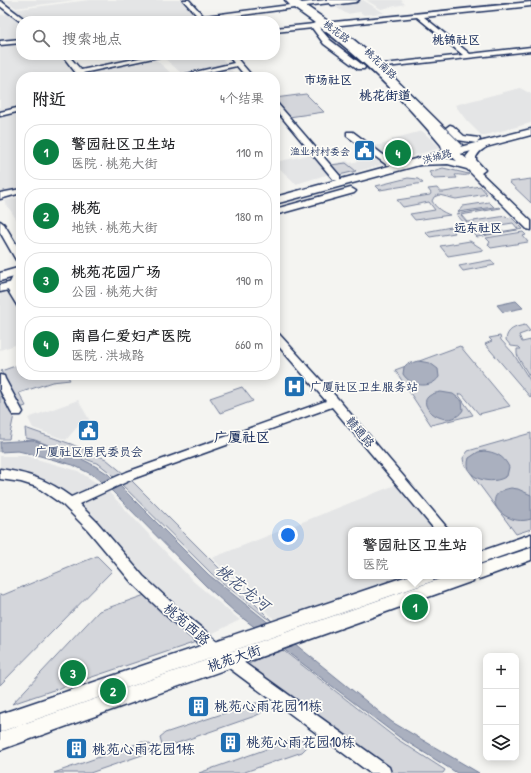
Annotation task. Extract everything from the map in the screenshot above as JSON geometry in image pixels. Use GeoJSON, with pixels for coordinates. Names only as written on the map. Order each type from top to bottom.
{"type":"FeatureCollection","features":[{"type":"Feature","properties":{"kind":"highway","name":"洪城路"},"geometry":{"type":"LineString","coordinates":[[481,142],[531,126]]}},
{"type":"Feature","properties":{"kind":"highway","name":"洪城路"},"geometry":{"type":"LineString","coordinates":[[280,193],[390,163],[449,144],[481,142],[531,132]]}},
{"type":"Feature","properties":{"kind":"highway","name":"洪城路"},"geometry":{"type":"LineString","coordinates":[[280,200],[409,164],[449,144]]}},
{"type":"Feature","properties":{"kind":"highway"},"geometry":{"type":"LineString","coordinates":[[0,270],[16,272]]}},
{"type":"Feature","properties":{"kind":"highway"},"geometry":{"type":"LineString","coordinates":[[0,277],[16,274]]}},
{"type":"Feature","properties":{"kind":"main road"},"geometry":{"type":"LineString","coordinates":[[232,16],[268,11],[295,5],[340,0]]}},
{"type":"Feature","properties":{"kind":"main road"},"geometry":{"type":"LineString","coordinates":[[228,16],[295,5],[347,0]]}},
{"type":"Feature","properties":{"kind":"main road"},"geometry":{"type":"LineString","coordinates":[[295,5],[327,26],[345,32],[379,66],[426,106],[458,140],[449,144],[424,129],[382,82],[327,42],[327,26],[318,11],[318,7],[356,0]]}},
{"type":"Feature","properties":{"kind":"main road","name":"桃花路"},"geometry":{"type":"LineString","coordinates":[[295,5],[363,52],[379,66],[478,175],[531,227]]}},
{"type":"Feature","properties":{"kind":"main road"},"geometry":{"type":"LineString","coordinates":[[0,42],[16,40]]}},
{"type":"Feature","properties":{"kind":"main road"},"geometry":{"type":"LineString","coordinates":[[426,106],[432,109],[461,138],[481,142],[472,153],[472,161],[531,220]]}},
{"type":"Feature","properties":{"kind":"main road"},"geometry":{"type":"LineString","coordinates":[[409,164],[432,161],[452,162],[460,164],[478,175]]}},
{"type":"Feature","properties":{"kind":"main road"},"geometry":{"type":"LineString","coordinates":[[280,211],[352,191]]}},
{"type":"Feature","properties":{"kind":"main road"},"geometry":{"type":"LineString","coordinates":[[0,289],[16,276]]}},
{"type":"Feature","properties":{"kind":"main road"},"geometry":{"type":"LineString","coordinates":[[482,557],[531,540]]}},
{"type":"Feature","properties":{"kind":"main road"},"geometry":{"type":"LineString","coordinates":[[482,571],[531,554]]}},
{"type":"Feature","properties":{"kind":"main road","name":"桃苑大街"},"geometry":{"type":"LineString","coordinates":[[244,647],[302,620],[418,579]]}},
{"type":"Feature","properties":{"kind":"main road","name":"桃苑大街"},"geometry":{"type":"LineString","coordinates":[[0,723],[244,647],[316,630],[459,579]]}},
{"type":"Feature","properties":{"kind":"main road","name":"桃苑大街"},"geometry":{"type":"LineString","coordinates":[[0,741],[223,654]]}},
{"type":"Feature","properties":{"kind":"street"},"geometry":{"type":"LineString","coordinates":[[186,0],[200,16]]}},
{"type":"Feature","properties":{"kind":"street"},"geometry":{"type":"LineString","coordinates":[[0,3],[17,16]]}},
{"type":"Feature","properties":{"kind":"street"},"geometry":{"type":"LineString","coordinates":[[280,30],[531,4]]}},
{"type":"Feature","properties":{"kind":"street"},"geometry":{"type":"LineString","coordinates":[[418,16],[469,56]]}},
{"type":"Feature","properties":{"kind":"street"},"geometry":{"type":"LineString","coordinates":[[379,66],[531,49]]}},
{"type":"Feature","properties":{"kind":"street"},"geometry":{"type":"LineString","coordinates":[[69,60],[79,72]]}},
{"type":"Feature","properties":{"kind":"street"},"geometry":{"type":"LineString","coordinates":[[90,72],[142,60]]}},
{"type":"Feature","properties":{"kind":"street"},"geometry":{"type":"LineString","coordinates":[[234,60],[245,72]]}},
{"type":"Feature","properties":{"kind":"street"},"geometry":{"type":"LineString","coordinates":[[200,72],[237,64]]}},
{"type":"Feature","properties":{"kind":"street"},"geometry":{"type":"LineString","coordinates":[[0,114],[16,110]]}},
{"type":"Feature","properties":{"kind":"street"},"geometry":{"type":"LineString","coordinates":[[280,110],[337,178]]}},
{"type":"Feature","properties":{"kind":"street"},"geometry":{"type":"LineString","coordinates":[[350,134],[390,163]]}},
{"type":"Feature","properties":{"kind":"street"},"geometry":{"type":"LineString","coordinates":[[0,196],[16,192]]}},
{"type":"Feature","properties":{"kind":"street"},"geometry":{"type":"LineString","coordinates":[[0,224],[16,263]]}},
{"type":"Feature","properties":{"kind":"street"},"geometry":{"type":"LineString","coordinates":[[16,280],[12,288],[16,294]]}},
{"type":"Feature","properties":{"kind":"street","name":"赣通路"},"geometry":{"type":"LineString","coordinates":[[280,342],[441,527]]}},
{"type":"Feature","properties":{"kind":"street"},"geometry":{"type":"LineString","coordinates":[[0,379],[17,412]]}},
{"type":"Feature","properties":{"kind":"street"},"geometry":{"type":"LineString","coordinates":[[76,500],[131,475],[334,402]]}},
{"type":"Feature","properties":{"kind":"street","name":"桃苑西路"},"geometry":{"type":"LineString","coordinates":[[0,474],[29,479],[76,500],[149,591],[223,654],[377,771]]}},
{"type":"Feature","properties":{"kind":"shaded area"},"geometry":{"type":"Polygon","coordinates":[[[5,0],[75,0],[16,8],[5,0]]]}},
{"type":"Feature","properties":{"kind":"shaded area"},"geometry":{"type":"Polygon","coordinates":[[[89,0],[183,0],[197,16],[20,16],[11,10],[89,0]]]}},
{"type":"Feature","properties":{"kind":"shaded area"},"geometry":{"type":"Polygon","coordinates":[[[363,0],[384,13],[364,15],[360,12],[347,14],[332,5],[363,0]]]}},
{"type":"Feature","properties":{"kind":"shaded area"},"geometry":{"type":"Polygon","coordinates":[[[366,0],[404,0],[401,1],[405,4],[381,9],[366,0]]]}},
{"type":"Feature","properties":{"kind":"shaded area"},"geometry":{"type":"Polygon","coordinates":[[[8,14],[16,20],[16,38],[0,40],[0,15],[8,14]]]}},
{"type":"Feature","properties":{"kind":"shaded area"},"geometry":{"type":"Polygon","coordinates":[[[321,26],[325,26],[385,82],[329,42],[321,26]]]}},
{"type":"Feature","properties":{"kind":"shaded area"},"geometry":{"type":"Polygon","coordinates":[[[16,42],[16,60],[64,60],[73,72],[16,72],[16,190],[0,194],[0,44],[16,42]]]}},
{"type":"Feature","properties":{"kind":"shaded area"},"geometry":{"type":"Polygon","coordinates":[[[144,60],[156,60],[170,72],[92,72],[91,71],[144,60]]]}},
{"type":"Feature","properties":{"kind":"shaded area"},"geometry":{"type":"Polygon","coordinates":[[[166,60],[223,60],[227,64],[186,72],[180,72],[166,60]]]}},
{"type":"Feature","properties":{"kind":"shaded area"},"geometry":{"type":"Polygon","coordinates":[[[229,67],[233,72],[206,72],[229,67]]]}},
{"type":"Feature","properties":{"kind":"shaded area"},"geometry":{"type":"Polygon","coordinates":[[[520,88],[531,94],[531,123],[482,136],[466,120],[455,105],[520,88]]]}},
{"type":"Feature","properties":{"kind":"shaded area"},"geometry":{"type":"Polygon","coordinates":[[[306,94],[324,112],[289,117],[280,107],[280,97],[306,94]]]}},
{"type":"Feature","properties":{"kind":"shaded area"},"geometry":{"type":"Polygon","coordinates":[[[422,131],[440,147],[338,177],[328,165],[347,161],[350,163],[376,157],[366,148],[392,142],[392,139],[422,131]]]}},
{"type":"Feature","properties":{"kind":"shaded area"},"geometry":{"type":"Polygon","coordinates":[[[314,154],[329,174],[296,184],[280,169],[280,161],[314,154]]]}},
{"type":"Feature","properties":{"kind":"shaded area"},"geometry":{"type":"Polygon","coordinates":[[[346,163],[356,171],[339,175],[331,165],[346,163]]]}},
{"type":"Feature","properties":{"kind":"shaded area"},"geometry":{"type":"Polygon","coordinates":[[[443,168],[469,174],[455,175],[457,178],[434,179],[429,172],[443,168]]]}},
{"type":"Feature","properties":{"kind":"shaded area"},"geometry":{"type":"Polygon","coordinates":[[[408,178],[418,179],[423,183],[380,190],[376,186],[408,178]]]}},
{"type":"Feature","properties":{"kind":"shaded area"},"geometry":{"type":"Polygon","coordinates":[[[531,179],[531,203],[509,182],[531,179]]]}},
{"type":"Feature","properties":{"kind":"shaded area"},"geometry":{"type":"Polygon","coordinates":[[[480,186],[487,194],[456,199],[439,195],[434,197],[432,201],[435,206],[450,215],[415,220],[410,214],[435,210],[429,202],[403,207],[397,200],[430,195],[431,193],[428,189],[437,188],[440,192],[444,192],[480,186]]]}},
{"type":"Feature","properties":{"kind":"shaded area"},"geometry":{"type":"Polygon","coordinates":[[[16,198],[16,219],[4,201],[16,198]]]}},
{"type":"Feature","properties":{"kind":"shaded area"},"geometry":{"type":"Polygon","coordinates":[[[489,202],[494,207],[458,212],[463,206],[489,202]]]}},
{"type":"Feature","properties":{"kind":"shaded area"},"geometry":{"type":"Polygon","coordinates":[[[500,207],[501,208],[461,215],[467,222],[506,216],[508,218],[511,217],[523,229],[477,237],[456,214],[500,207]],[[513,223],[474,229],[481,235],[518,229],[513,223]]]}},
{"type":"Feature","properties":{"kind":"shaded area"},"geometry":{"type":"Polygon","coordinates":[[[451,227],[455,233],[430,237],[425,232],[451,227]]]}},
{"type":"Feature","properties":{"kind":"shaded area"},"geometry":{"type":"Polygon","coordinates":[[[523,232],[526,235],[523,236],[528,242],[491,248],[488,245],[490,242],[486,238],[523,232]]]}},
{"type":"Feature","properties":{"kind":"shaded area"},"geometry":{"type":"Polygon","coordinates":[[[470,241],[484,250],[448,256],[440,246],[470,241]]]}},
{"type":"Feature","properties":{"kind":"shaded area"},"geometry":{"type":"Polygon","coordinates":[[[491,260],[495,265],[463,271],[459,266],[491,260]]]}},
{"type":"Feature","properties":{"kind":"shaded area"},"geometry":{"type":"Polygon","coordinates":[[[16,287],[16,345],[0,350],[0,292],[16,287]]]}},
{"type":"Feature","properties":{"kind":"shaded area"},"geometry":{"type":"Polygon","coordinates":[[[525,325],[530,331],[519,335],[522,342],[531,340],[530,377],[517,354],[517,349],[521,349],[519,347],[511,346],[506,340],[510,331],[525,325]]]}},
{"type":"Feature","properties":{"kind":"shaded area"},"geometry":{"type":"Polygon","coordinates":[[[500,336],[501,340],[513,353],[531,382],[531,398],[485,344],[492,341],[489,338],[500,336]]]}},
{"type":"Feature","properties":{"kind":"shaded area"},"geometry":{"type":"Polygon","coordinates":[[[460,346],[510,406],[479,414],[462,394],[458,394],[473,415],[431,425],[395,370],[460,346]]]}},
{"type":"Feature","properties":{"kind":"shaded area"},"geometry":{"type":"Polygon","coordinates":[[[16,366],[16,380],[70,380],[52,382],[19,393],[26,406],[20,408],[1,371],[16,366]]]}},
{"type":"Feature","properties":{"kind":"shaded area"},"geometry":{"type":"Polygon","coordinates":[[[242,387],[253,401],[220,413],[210,398],[242,387]]]}},
{"type":"Feature","properties":{"kind":"shaded area"},"geometry":{"type":"Polygon","coordinates":[[[0,388],[14,415],[9,439],[0,439],[0,388]]]}},
{"type":"Feature","properties":{"kind":"shaded area"},"geometry":{"type":"Polygon","coordinates":[[[78,400],[90,421],[78,426],[66,440],[33,428],[28,418],[78,400]]]}},
{"type":"Feature","properties":{"kind":"shaded area"},"geometry":{"type":"Polygon","coordinates":[[[25,428],[71,444],[106,459],[130,479],[272,621],[212,574],[109,472],[99,464],[26,438],[25,428]]]}},
{"type":"Feature","properties":{"kind":"shaded area"},"geometry":{"type":"Polygon","coordinates":[[[531,433],[531,529],[516,534],[464,464],[463,458],[468,451],[531,433]]]}},
{"type":"Feature","properties":{"kind":"shaded area"},"geometry":{"type":"Polygon","coordinates":[[[0,456],[26,456],[78,471],[106,489],[194,582],[240,620],[209,635],[156,589],[78,505],[37,477],[0,470],[0,456]]]}},
{"type":"Feature","properties":{"kind":"shaded area"},"geometry":{"type":"Polygon","coordinates":[[[400,483],[437,527],[348,527],[348,579],[400,579],[276,621],[212,558],[400,483]]]}},
{"type":"Feature","properties":{"kind":"shaded area"},"geometry":{"type":"Polygon","coordinates":[[[97,556],[112,571],[0,685],[0,594],[3,595],[97,556]]]}},
{"type":"Feature","properties":{"kind":"shaded area"},"geometry":{"type":"Polygon","coordinates":[[[145,595],[196,642],[12,704],[99,611],[145,595]]]}},
{"type":"Feature","properties":{"kind":"shaded area"},"geometry":{"type":"Polygon","coordinates":[[[280,648],[397,739],[445,770],[443,773],[391,773],[245,666],[280,648]]]}},
{"type":"Feature","properties":{"kind":"shaded area"},"geometry":{"type":"Polygon","coordinates":[[[258,703],[262,709],[261,713],[255,716],[169,746],[162,744],[160,737],[165,733],[258,703]]]}},
{"type":"Feature","properties":{"kind":"shaded area"},"geometry":{"type":"Polygon","coordinates":[[[295,739],[304,740],[306,742],[307,747],[302,752],[242,773],[199,773],[295,739]]]}},
{"type":"Feature","properties":{"kind":"shaded area"},"geometry":{"type":"Polygon","coordinates":[[[142,742],[151,745],[151,749],[145,754],[90,773],[54,773],[142,742]]]}},
{"type":"Feature","properties":{"kind":"water"},"geometry":{"type":"Polygon","coordinates":[[[516,301],[523,308],[503,312],[497,305],[516,301]]]}},
{"type":"Feature","properties":{"kind":"water"},"geometry":{"type":"Polygon","coordinates":[[[418,361],[430,363],[438,369],[439,377],[431,384],[415,384],[403,374],[404,367],[407,364],[418,361]]]}},
{"type":"Feature","properties":{"kind":"water"},"geometry":{"type":"Polygon","coordinates":[[[441,392],[453,394],[462,401],[463,410],[456,417],[447,419],[439,417],[431,413],[427,407],[426,401],[430,395],[441,392]]]}},
{"type":"Feature","properties":{"kind":"water"},"geometry":{"type":"Polygon","coordinates":[[[33,440],[81,459],[108,474],[209,575],[392,722],[479,773],[457,773],[399,737],[236,613],[206,586],[112,491],[93,475],[73,465],[40,456],[18,451],[0,452],[0,442],[33,440]]]}},
{"type":"Feature","properties":{"kind":"water"},"geometry":{"type":"Polygon","coordinates":[[[478,452],[492,452],[505,460],[509,467],[507,476],[501,479],[487,480],[480,479],[470,472],[468,466],[469,458],[478,452]]]}},
{"type":"Feature","properties":{"kind":"water"},"geometry":{"type":"Polygon","coordinates":[[[511,488],[518,489],[531,495],[531,519],[512,519],[504,515],[498,509],[495,503],[496,497],[501,491],[511,488]]]}},
{"type":"Feature","properties":{"kind":"place","name":"渔业村村委会"},"geometry":{"type":"Point","coordinates":[365,151]}},
{"type":"Feature","properties":{"kind":"place","name":"南昌仁爱妇产医院"},"geometry":{"type":"Point","coordinates":[398,153]}},
{"type":"Feature","properties":{"kind":"place","name":"广厦社区卫生服务站"},"geometry":{"type":"Point","coordinates":[295,387]}},
{"type":"Feature","properties":{"kind":"place","name":"广厦社区居民委员会"},"geometry":{"type":"Point","coordinates":[89,431]}},
{"type":"Feature","properties":{"kind":"place","name":"警园社区卫生站"},"geometry":{"type":"Point","coordinates":[415,607]}},
{"type":"Feature","properties":{"kind":"place","name":"桃苑花园广场"},"geometry":{"type":"Point","coordinates":[73,673]}},
{"type":"Feature","properties":{"kind":"place","name":"桃苑"},"geometry":{"type":"Point","coordinates":[113,691]}},
{"type":"Feature","properties":{"kind":"place","name":"桃苑心雨花园11栋"},"geometry":{"type":"Point","coordinates":[198,706]}},
{"type":"Feature","properties":{"kind":"place","name":"桃苑心雨花园10栋"},"geometry":{"type":"Point","coordinates":[230,742]}},
{"type":"Feature","properties":{"kind":"place","name":"桃苑心雨花园1栋"},"geometry":{"type":"Point","coordinates":[77,749]}},
{"type":"Feature","properties":{"kind":"district","name":"桃锦社区"},"geometry":{"type":"Point","coordinates":[456,40]}},
{"type":"Feature","properties":{"kind":"district","name":"市场社区"},"geometry":{"type":"Point","coordinates":[328,80]}},
{"type":"Feature","properties":{"kind":"district","name":"桃花街道"},"geometry":{"type":"Point","coordinates":[385,95]}},
{"type":"Feature","properties":{"kind":"district","name":"远东社区"},"geometry":{"type":"Point","coordinates":[478,228]}},
{"type":"Feature","properties":{"kind":"district","name":"广厦社区"},"geometry":{"type":"Point","coordinates":[242,437]}},
{"type":"Feature","properties":{"kind":"water label","name":"桃花龙河"},"geometry":{"type":"Point","coordinates":[243,587]}}]}
